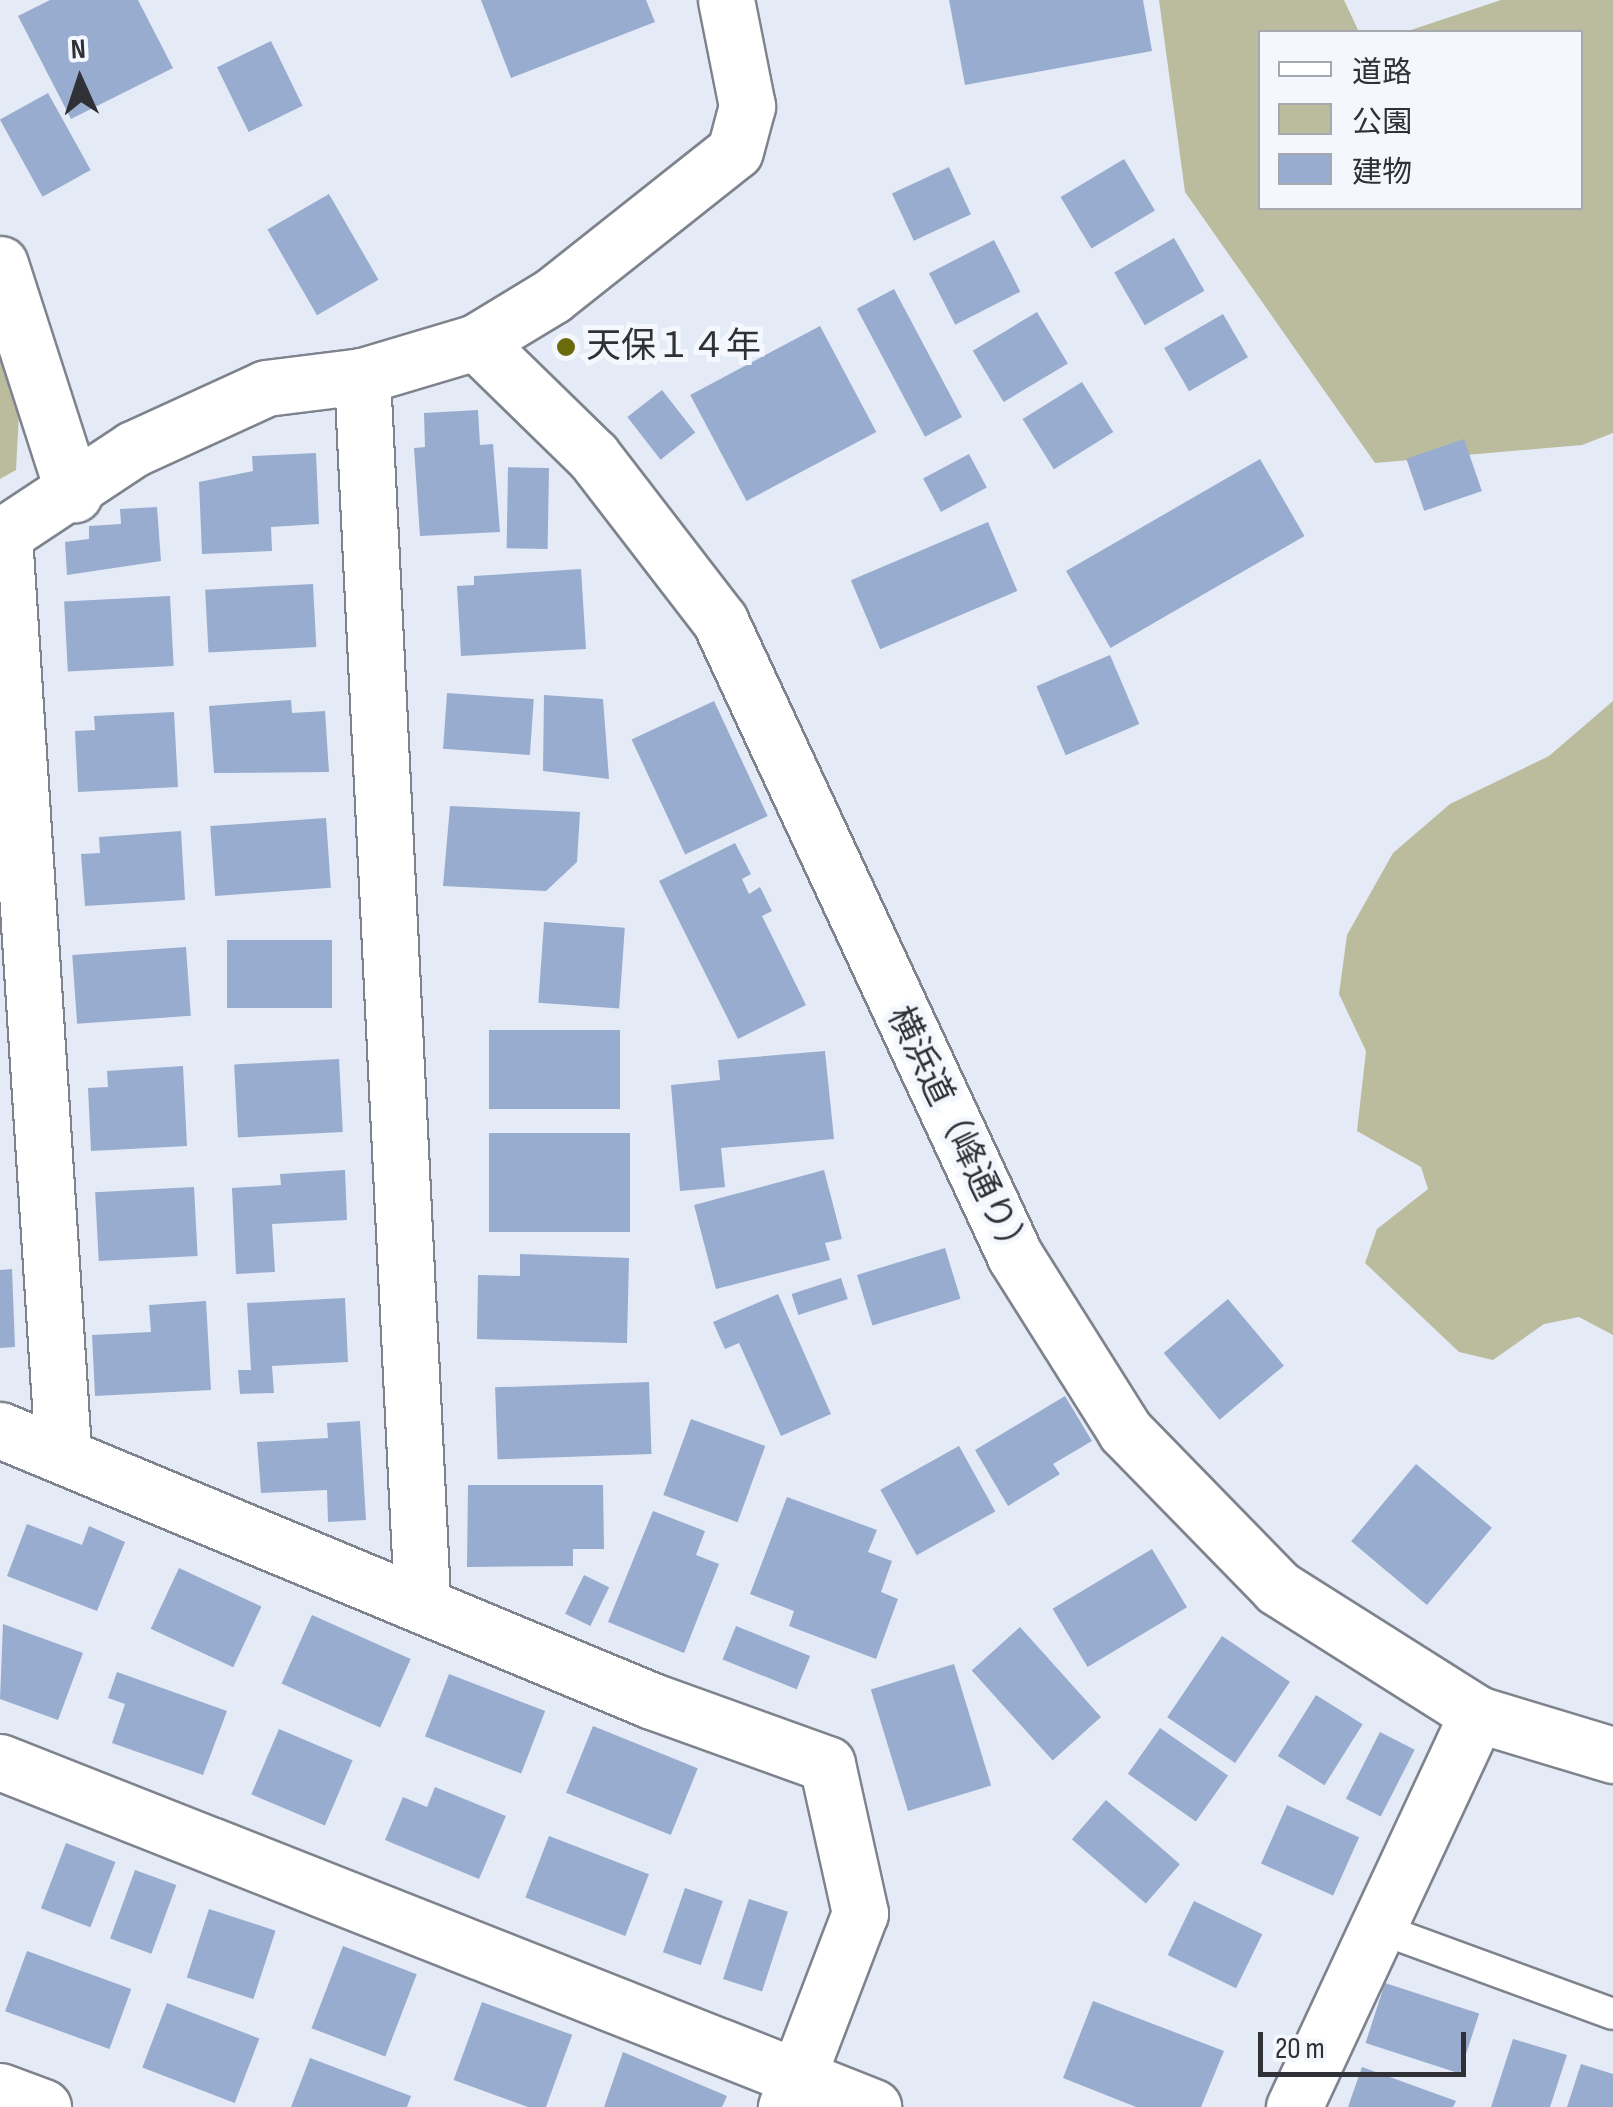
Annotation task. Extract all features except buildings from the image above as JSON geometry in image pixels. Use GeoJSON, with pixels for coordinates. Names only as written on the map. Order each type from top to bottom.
{"type":"FeatureCollection","features":[{"type":"Feature","properties":{"kind":"street"},"geometry":{"type":"LineString","coordinates":[[63,1452],[2,536],[74,494],[133,449],[266,388],[362,376],[476,342],[552,296],[735,151],[748,106],[726,0]]}},
{"type":"Feature","properties":{"kind":"street"},"geometry":{"type":"LineString","coordinates":[[0,264],[74,494]]}},
{"type":"Feature","properties":{"kind":"street","name":"横浜道（峰通り）"},"geometry":{"type":"LineString","coordinates":[[476,342],[592,456],[720,622],[1015,1256],[1125,1431],[1278,1588],[1476,1714],[1613,1755]]}},
{"type":"Feature","properties":{"kind":"street"},"geometry":{"type":"LineString","coordinates":[[362,376],[422,1599]]}},
{"type":"Feature","properties":{"kind":"street"},"geometry":{"type":"LineString","coordinates":[[0,1430],[422,1599],[652,1700],[827,1764],[860,1913],[793,2092]]}},
{"type":"Feature","properties":{"kind":"street"},"geometry":{"type":"LineString","coordinates":[[1294,2107],[1476,1714]]}},
{"type":"Feature","properties":{"kind":"street"},"geometry":{"type":"LineString","coordinates":[[0,1762],[793,2092],[873,2107]]}},
{"type":"Feature","properties":{"kind":"street"},"geometry":{"type":"LineString","coordinates":[[0,2091],[42,2107]]}},
{"type":"Feature","properties":{"kind":"lane"},"geometry":{"type":"LineString","coordinates":[[1378,1928],[1613,2014]]}},
{"type":"Feature","properties":{"kind":"green space"},"geometry":{"type":"Polygon","coordinates":[[[1159,0],[1344,0],[1358,30],[1258,30],[1258,210],[1583,210],[1583,30],[1411,30],[1501,0],[1613,0],[1613,433],[1582,445],[1375,463],[1185,192],[1159,0]]]}},
{"type":"Feature","properties":{"kind":"green space"},"geometry":{"type":"Polygon","coordinates":[[[0,356],[19,413],[16,470],[0,479],[0,356]]]}},
{"type":"Feature","properties":{"kind":"green space"},"geometry":{"type":"Polygon","coordinates":[[[1613,701],[1613,1335],[1579,1317],[1544,1324],[1493,1360],[1459,1352],[1365,1263],[1377,1229],[1428,1189],[1421,1167],[1357,1131],[1366,1051],[1339,994],[1347,935],[1393,853],[1450,804],[1549,756],[1613,701]]]}},
{"type":"Feature","properties":{"kind":"place","name":"天保１４年"},"geometry":{"type":"Point","coordinates":[566,347]}}]}
